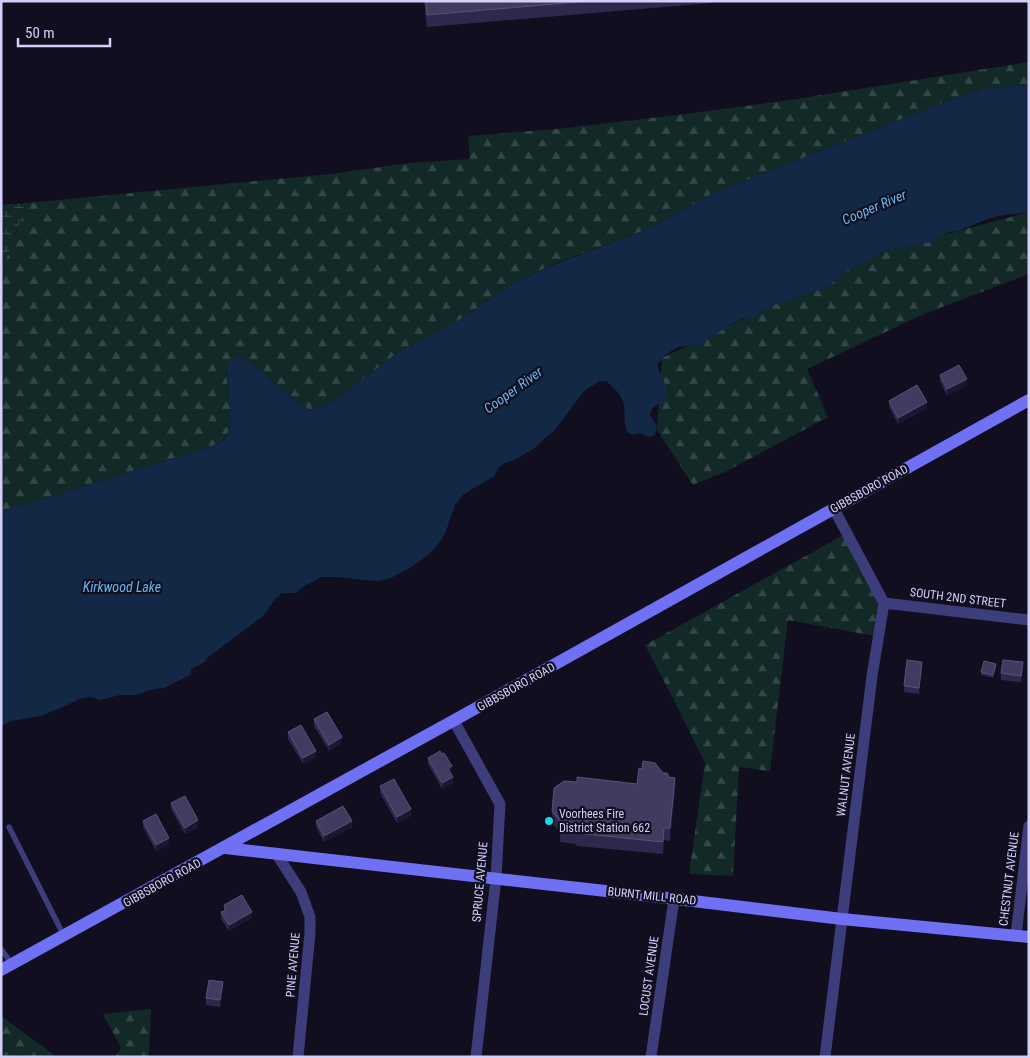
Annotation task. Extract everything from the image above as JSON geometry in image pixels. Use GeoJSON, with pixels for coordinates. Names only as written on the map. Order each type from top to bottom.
{"type":"FeatureCollection","features":[{"type":"Feature","properties":{"kind":"street","name":"GIBBSBORO ROAD"},"geometry":{"type":"LineString","coordinates":[[6,967],[225,848],[1029,400]]}},
{"type":"Feature","properties":{"kind":"street"},"geometry":{"type":"LineString","coordinates":[[834,509],[884,603]]}},
{"type":"Feature","properties":{"kind":"street","name":"SOUTH 2ND STREET"},"geometry":{"type":"LineString","coordinates":[[884,603],[1029,620]]}},
{"type":"Feature","properties":{"kind":"street","name":"WALNUT AVENUE"},"geometry":{"type":"LineString","coordinates":[[825,1057],[872,676],[884,603]]}},
{"type":"Feature","properties":{"kind":"street","name":"SPRUCE AVENUE"},"geometry":{"type":"LineString","coordinates":[[454,721],[500,804],[496,878],[476,1057]]}},
{"type":"Feature","properties":{"kind":"street","name":"CHESTNUT AVENUE"},"geometry":{"type":"LineString","coordinates":[[1022,936],[1029,826]]}},
{"type":"Feature","properties":{"kind":"street","name":"BURNT MILL ROAD"},"geometry":{"type":"LineString","coordinates":[[225,848],[842,919],[1022,936]]}},
{"type":"Feature","properties":{"kind":"street","name":"PINE AVENUE"},"geometry":{"type":"LineString","coordinates":[[276,853],[301,892],[310,917],[298,1057]]}},
{"type":"Feature","properties":{"kind":"street","name":"LOCUST AVENUE"},"geometry":{"type":"LineString","coordinates":[[651,1057],[674,899]]}},
{"type":"Feature","properties":{"kind":"lane"},"geometry":{"type":"LineString","coordinates":[[9,827],[64,936]]}},
{"type":"Feature","properties":{"kind":"lane"},"geometry":{"type":"LineString","coordinates":[[1,949],[6,967]]}},
{"type":"Feature","properties":{"kind":"green space"},"geometry":{"type":"Polygon","coordinates":[[[1029,62],[1029,85],[989,88],[955,98],[709,195],[653,227],[549,266],[516,282],[461,319],[400,351],[339,397],[321,407],[311,410],[300,404],[245,358],[226,373],[231,418],[227,435],[219,442],[202,449],[1,511],[1,272],[27,203],[330,174],[410,163],[470,159],[468,136],[557,129],[686,114],[790,100],[1029,62]]]}},
{"type":"Feature","properties":{"kind":"green space"},"geometry":{"type":"Polygon","coordinates":[[[27,203],[2,271],[1,272],[1,205],[27,203]]]}},
{"type":"Feature","properties":{"kind":"green space"},"geometry":{"type":"Polygon","coordinates":[[[1029,212],[1029,274],[926,313],[807,369],[828,417],[727,471],[693,485],[657,430],[662,358],[887,250],[1029,212]]]}},
{"type":"Feature","properties":{"kind":"green space"},"geometry":{"type":"Polygon","coordinates":[[[847,533],[881,597],[880,637],[788,620],[770,771],[739,767],[733,876],[689,874],[705,763],[645,645],[847,533]]]}},
{"type":"Feature","properties":{"kind":"green space"},"geometry":{"type":"Polygon","coordinates":[[[151,1009],[149,1057],[115,1057],[121,1048],[103,1014],[151,1009]]]}},
{"type":"Feature","properties":{"kind":"green space"},"geometry":{"type":"Polygon","coordinates":[[[1,1016],[53,1054],[53,1057],[1,1057],[1,1016]]]}},
{"type":"Feature","properties":{"kind":"water","name":"Kirkwood Lake"},"geometry":{"type":"Polygon","coordinates":[[[1029,85],[1029,212],[998,216],[961,230],[947,233],[932,242],[887,250],[846,271],[826,288],[779,303],[757,316],[743,318],[699,345],[683,346],[671,351],[661,359],[657,366],[666,386],[667,395],[665,400],[652,408],[650,415],[657,426],[652,437],[640,433],[633,435],[629,433],[626,429],[624,404],[621,396],[606,381],[600,381],[584,391],[555,430],[535,448],[503,464],[494,476],[464,494],[455,505],[445,534],[439,543],[428,555],[413,566],[393,577],[376,581],[321,577],[301,588],[296,593],[282,593],[263,616],[207,658],[205,662],[191,669],[190,675],[164,688],[136,695],[120,695],[100,700],[91,697],[79,699],[40,716],[11,721],[1,728],[1,511],[202,449],[223,440],[228,434],[231,415],[227,364],[233,358],[240,356],[245,358],[300,404],[311,410],[321,407],[339,397],[400,351],[461,319],[516,282],[548,267],[653,227],[709,195],[955,98],[989,88],[1029,85]]]}},
{"type":"Feature","properties":{"kind":"building"},"geometry":{"type":"Polygon","coordinates":[[[426,1],[590,1],[427,15],[426,1]]]}},
{"type":"Feature","properties":{"kind":"building"},"geometry":{"type":"Polygon","coordinates":[[[959,365],[967,379],[947,389],[940,375],[959,365]]]}},
{"type":"Feature","properties":{"kind":"building"},"geometry":{"type":"Polygon","coordinates":[[[917,385],[927,402],[898,418],[889,401],[917,385]]]}},
{"type":"Feature","properties":{"kind":"building"},"geometry":{"type":"Polygon","coordinates":[[[907,660],[922,662],[919,688],[904,686],[907,660]]]}},
{"type":"Feature","properties":{"kind":"building"},"geometry":{"type":"Polygon","coordinates":[[[1003,660],[1023,662],[1021,676],[1001,673],[1003,660]]]}},
{"type":"Feature","properties":{"kind":"building"},"geometry":{"type":"Polygon","coordinates":[[[984,661],[996,664],[993,675],[981,672],[984,661]]]}},
{"type":"Feature","properties":{"kind":"building"},"geometry":{"type":"Polygon","coordinates":[[[327,712],[342,737],[329,745],[314,719],[327,712]]]}},
{"type":"Feature","properties":{"kind":"building"},"geometry":{"type":"Polygon","coordinates":[[[301,725],[316,751],[303,758],[288,732],[301,725]]]}},
{"type":"Feature","properties":{"kind":"building"},"geometry":{"type":"Polygon","coordinates":[[[440,751],[442,754],[444,753],[452,766],[448,769],[453,777],[442,783],[428,758],[440,751]]]}},
{"type":"Feature","properties":{"kind":"building"},"geometry":{"type":"Polygon","coordinates":[[[643,761],[655,763],[663,773],[667,773],[669,777],[675,778],[670,828],[664,828],[663,842],[560,830],[560,821],[552,811],[554,788],[564,781],[577,782],[577,777],[637,784],[639,768],[642,769],[643,761]]]}},
{"type":"Feature","properties":{"kind":"building"},"geometry":{"type":"Polygon","coordinates":[[[394,779],[411,809],[397,817],[380,786],[394,779]]]}},
{"type":"Feature","properties":{"kind":"building"},"geometry":{"type":"Polygon","coordinates":[[[185,796],[198,820],[185,828],[171,803],[185,796]]]}},
{"type":"Feature","properties":{"kind":"building"},"geometry":{"type":"Polygon","coordinates":[[[343,806],[352,821],[324,836],[316,821],[343,806]]]}},
{"type":"Feature","properties":{"kind":"building"},"geometry":{"type":"Polygon","coordinates":[[[156,814],[169,838],[156,845],[143,821],[156,814]]]}},
{"type":"Feature","properties":{"kind":"building"},"geometry":{"type":"Polygon","coordinates":[[[242,895],[252,912],[229,925],[221,912],[226,910],[224,905],[242,895]]]}},
{"type":"Feature","properties":{"kind":"building"},"geometry":{"type":"Polygon","coordinates":[[[209,980],[223,982],[220,1000],[206,998],[209,980]]]}},
{"type":"Feature","properties":{"kind":"place","name":"Voorhees Fire District Station 662"},"geometry":{"type":"Point","coordinates":[549,821]}},
{"type":"Feature","properties":{"kind":"water label","name":"Cooper River"},"geometry":{"type":"Point","coordinates":[874,207]}},
{"type":"Feature","properties":{"kind":"water label","name":"Cooper River"},"geometry":{"type":"Point","coordinates":[513,390]}}]}
